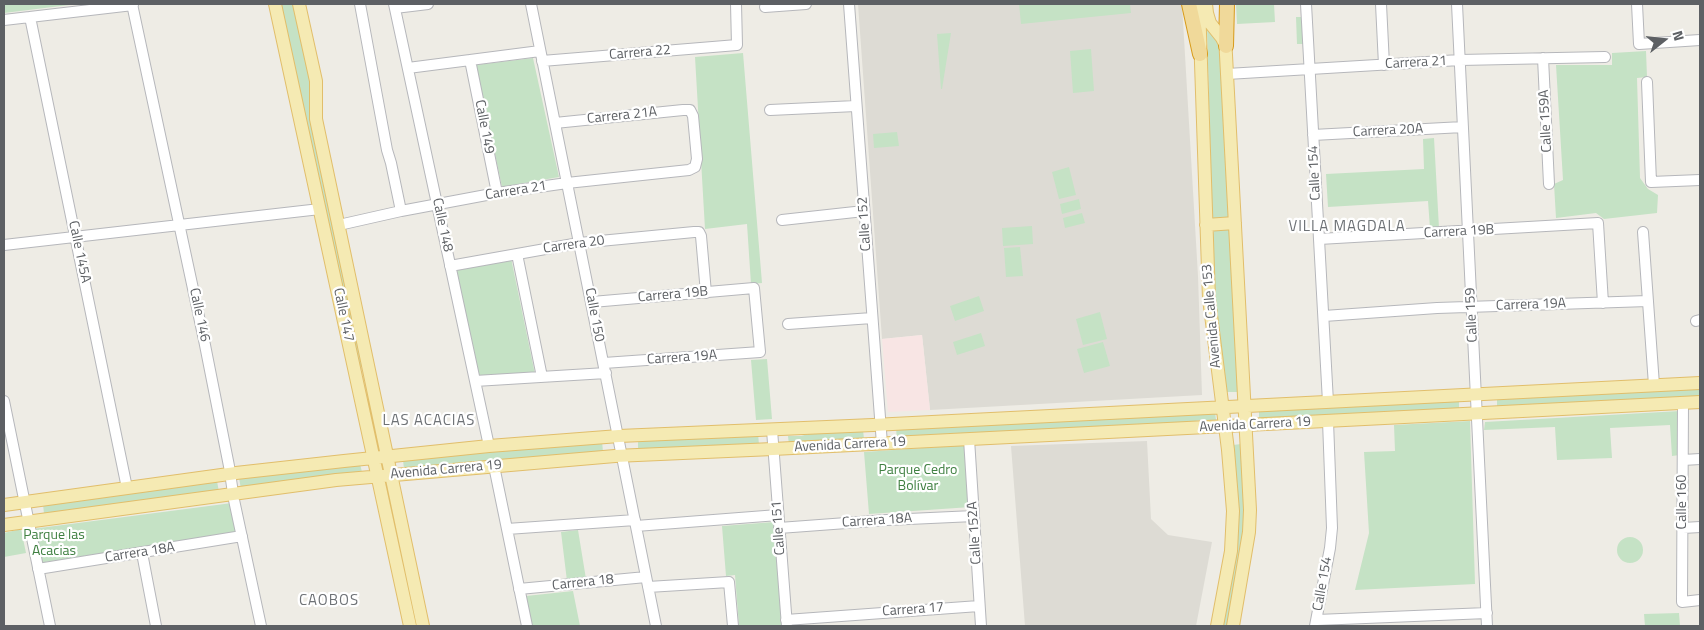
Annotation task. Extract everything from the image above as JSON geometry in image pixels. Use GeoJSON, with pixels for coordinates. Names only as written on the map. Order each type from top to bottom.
{"type":"FeatureCollection","features":[{"type":"Feature","properties":{"kind":"highway"},"geometry":{"type":"LineString","coordinates":[[1189,4],[1200,54]]}},
{"type":"Feature","properties":{"kind":"highway"},"geometry":{"type":"LineString","coordinates":[[1226,4],[1226,46]]}},
{"type":"Feature","properties":{"kind":"main road","name":"Calle 147"},"geometry":{"type":"LineString","coordinates":[[275,4],[410,626]]}},
{"type":"Feature","properties":{"kind":"main road","name":"Calle 147"},"geometry":{"type":"LineString","coordinates":[[299,4],[316,81],[316,119],[423,626]]}},
{"type":"Feature","properties":{"kind":"main road","name":"Avenida Calle 153"},"geometry":{"type":"LineString","coordinates":[[1198,4],[1208,299],[1232,484],[1234,522],[1230,562],[1218,626]]}},
{"type":"Feature","properties":{"kind":"main road"},"geometry":{"type":"LineString","coordinates":[[1206,4],[1210,24],[1226,46]]}},
{"type":"Feature","properties":{"kind":"main road","name":"Avenida Calle 153"},"geometry":{"type":"LineString","coordinates":[[1222,4],[1226,46],[1250,523],[1233,626]]}},
{"type":"Feature","properties":{"kind":"main road"},"geometry":{"type":"LineString","coordinates":[[1206,225],[1235,223]]}},
{"type":"Feature","properties":{"kind":"main road"},"geometry":{"type":"LineString","coordinates":[[356,374],[370,371]]}},
{"type":"Feature","properties":{"kind":"main road","name":"Avenida Carrera 19"},"geometry":{"type":"LineString","coordinates":[[4,505],[231,474],[388,456],[619,436],[880,425],[1700,383]]}},
{"type":"Feature","properties":{"kind":"main road","name":"Avenida Carrera 19"},"geometry":{"type":"LineString","coordinates":[[4,525],[336,480],[622,455],[882,444],[1700,402]]}},
{"type":"Feature","properties":{"kind":"street"},"geometry":{"type":"LineString","coordinates":[[360,4],[387,150],[392,163],[401,211]]}},
{"type":"Feature","properties":{"kind":"street"},"geometry":{"type":"LineString","coordinates":[[395,6],[428,4]]}},
{"type":"Feature","properties":{"kind":"street","name":"Calle 150"},"geometry":{"type":"LineString","coordinates":[[531,4],[656,626]]}},
{"type":"Feature","properties":{"kind":"street","name":"Carrera 22"},"geometry":{"type":"LineString","coordinates":[[408,68],[470,60],[738,45],[736,4]]}},
{"type":"Feature","properties":{"kind":"street"},"geometry":{"type":"LineString","coordinates":[[765,7],[806,4]]}},
{"type":"Feature","properties":{"kind":"street","name":"Calle 152"},"geometry":{"type":"LineString","coordinates":[[848,4],[882,444]]}},
{"type":"Feature","properties":{"kind":"street","name":"Calle 154"},"geometry":{"type":"LineString","coordinates":[[1306,4],[1328,402]]}},
{"type":"Feature","properties":{"kind":"street"},"geometry":{"type":"LineString","coordinates":[[1381,4],[1384,65]]}},
{"type":"Feature","properties":{"kind":"street","name":"Calle 159"},"geometry":{"type":"LineString","coordinates":[[1457,4],[1487,626]]}},
{"type":"Feature","properties":{"kind":"street"},"geometry":{"type":"LineString","coordinates":[[1637,4],[1639,44],[1700,40]]}},
{"type":"Feature","properties":{"kind":"street"},"geometry":{"type":"LineString","coordinates":[[4,20],[133,5]]}},
{"type":"Feature","properties":{"kind":"street","name":"Calle 146"},"geometry":{"type":"LineString","coordinates":[[133,5],[180,224],[261,626]]}},
{"type":"Feature","properties":{"kind":"street","name":"Calle 148"},"geometry":{"type":"LineString","coordinates":[[395,6],[489,446]]}},
{"type":"Feature","properties":{"kind":"street","name":"Calle 145A"},"geometry":{"type":"LineString","coordinates":[[30,17],[127,488]]}},
{"type":"Feature","properties":{"kind":"street","name":"Carrera 21"},"geometry":{"type":"LineString","coordinates":[[1227,74],[1460,60],[1605,57]]}},
{"type":"Feature","properties":{"kind":"street","name":"Calle 159A"},"geometry":{"type":"LineString","coordinates":[[1543,58],[1549,184]]}},
{"type":"Feature","properties":{"kind":"street","name":"Calle 149"},"geometry":{"type":"LineString","coordinates":[[470,60],[497,194]]}},
{"type":"Feature","properties":{"kind":"street"},"geometry":{"type":"LineString","coordinates":[[1647,82],[1651,182],[1700,180]]}},
{"type":"Feature","properties":{"kind":"street"},"geometry":{"type":"LineString","coordinates":[[770,110],[856,106]]}},
{"type":"Feature","properties":{"kind":"street","name":"Carrera 21A"},"geometry":{"type":"LineString","coordinates":[[555,123],[690,110],[693,116],[695,167]]}},
{"type":"Feature","properties":{"kind":"street","name":"Carrera 20A"},"geometry":{"type":"LineString","coordinates":[[1313,135],[1463,126]]}},
{"type":"Feature","properties":{"kind":"street","name":"Carrera 21"},"geometry":{"type":"LineString","coordinates":[[338,225],[401,211],[497,194],[689,170],[695,167]]}},
{"type":"Feature","properties":{"kind":"street"},"geometry":{"type":"LineString","coordinates":[[4,245],[320,209]]}},
{"type":"Feature","properties":{"kind":"street"},"geometry":{"type":"LineString","coordinates":[[782,220],[864,211]]}},
{"type":"Feature","properties":{"kind":"street","name":"Carrera 19B"},"geometry":{"type":"LineString","coordinates":[[1319,240],[1598,223],[1603,303]]}},
{"type":"Feature","properties":{"kind":"street","name":"Carrera 20"},"geometry":{"type":"LineString","coordinates":[[450,266],[580,243],[699,232],[702,236],[706,293]]}},
{"type":"Feature","properties":{"kind":"street"},"geometry":{"type":"LineString","coordinates":[[1643,232],[1654,385]]}},
{"type":"Feature","properties":{"kind":"street"},"geometry":{"type":"LineString","coordinates":[[517,254],[542,377]]}},
{"type":"Feature","properties":{"kind":"street","name":"Carrera 19B"},"geometry":{"type":"LineString","coordinates":[[592,302],[754,288],[760,352]]}},
{"type":"Feature","properties":{"kind":"street","name":"Carrera 19A"},"geometry":{"type":"LineString","coordinates":[[1324,316],[1472,307],[1648,301]]}},
{"type":"Feature","properties":{"kind":"street"},"geometry":{"type":"LineString","coordinates":[[788,324],[872,318]]}},
{"type":"Feature","properties":{"kind":"street","name":"Carrera 19A"},"geometry":{"type":"LineString","coordinates":[[475,381],[542,377],[605,368],[760,352]]}},
{"type":"Feature","properties":{"kind":"street"},"geometry":{"type":"LineString","coordinates":[[4,401],[50,626]]}},
{"type":"Feature","properties":{"kind":"street","name":"Calle 160"},"geometry":{"type":"LineString","coordinates":[[1683,402],[1682,602],[1700,600]]}},
{"type":"Feature","properties":{"kind":"street","name":"Calle 154"},"geometry":{"type":"LineString","coordinates":[[1316,623],[1332,528],[1328,421]]}},
{"type":"Feature","properties":{"kind":"street","name":"Calle 151"},"geometry":{"type":"LineString","coordinates":[[772,430],[786,623]]}},
{"type":"Feature","properties":{"kind":"street","name":"Calle 152A"},"geometry":{"type":"LineString","coordinates":[[969,439],[981,626]]}},
{"type":"Feature","properties":{"kind":"street"},"geometry":{"type":"LineString","coordinates":[[1683,460],[1700,459]]}},
{"type":"Feature","properties":{"kind":"street"},"geometry":{"type":"LineString","coordinates":[[494,466],[527,626]]}},
{"type":"Feature","properties":{"kind":"street"},"geometry":{"type":"LineString","coordinates":[[507,529],[778,515]]}},
{"type":"Feature","properties":{"kind":"street","name":"Carrera 18A"},"geometry":{"type":"LineString","coordinates":[[779,528],[974,516]]}},
{"type":"Feature","properties":{"kind":"street"},"geometry":{"type":"LineString","coordinates":[[1683,528],[1700,527]]}},
{"type":"Feature","properties":{"kind":"street","name":"Carrera 18A"},"geometry":{"type":"LineString","coordinates":[[38,569],[242,536]]}},
{"type":"Feature","properties":{"kind":"street"},"geometry":{"type":"LineString","coordinates":[[142,553],[156,626]]}},
{"type":"Feature","properties":{"kind":"street","name":"Carrera 18"},"geometry":{"type":"LineString","coordinates":[[520,589],[647,582],[729,582],[733,626]]}},
{"type":"Feature","properties":{"kind":"street","name":"Carrera 17"},"geometry":{"type":"LineString","coordinates":[[786,623],[980,606]]}},
{"type":"Feature","properties":{"kind":"street"},"geometry":{"type":"LineString","coordinates":[[1316,623],[1487,613]]}},
{"type":"Feature","properties":{"kind":"shaded area"},"geometry":{"type":"Polygon","coordinates":[[[858,4],[1182,4],[1198,276],[1202,395],[930,410],[922,335],[882,339],[858,4]]]}},
{"type":"Feature","properties":{"kind":"shaded area"},"geometry":{"type":"Polygon","coordinates":[[[922,335],[930,410],[888,412],[882,339],[922,335]]]}},
{"type":"Feature","properties":{"kind":"shaded area"},"geometry":{"type":"Polygon","coordinates":[[[1147,441],[1151,519],[1168,535],[1212,542],[1196,626],[1025,626],[1011,446],[1147,441]]]}},
{"type":"Feature","properties":{"kind":"green space"},"geometry":{"type":"Polygon","coordinates":[[[4,4],[77,4],[4,13],[4,4]]]}},
{"type":"Feature","properties":{"kind":"green space"},"geometry":{"type":"Polygon","coordinates":[[[280,4],[295,4],[311,79],[364,366],[359,367],[280,4]]]}},
{"type":"Feature","properties":{"kind":"green space"},"geometry":{"type":"Polygon","coordinates":[[[1019,4],[1130,4],[1131,13],[1021,24],[1019,4]]]}},
{"type":"Feature","properties":{"kind":"green space"},"geometry":{"type":"Polygon","coordinates":[[[1236,4],[1274,4],[1275,22],[1237,24],[1236,4]]]}},
{"type":"Feature","properties":{"kind":"green space"},"geometry":{"type":"Polygon","coordinates":[[[1296,17],[1303,17],[1304,44],[1297,44],[1296,17]]]}},
{"type":"Feature","properties":{"kind":"green space"},"geometry":{"type":"Polygon","coordinates":[[[1207,29],[1220,43],[1229,216],[1227,218],[1213,219],[1212,212],[1207,29]]]}},
{"type":"Feature","properties":{"kind":"green space"},"geometry":{"type":"Polygon","coordinates":[[[951,33],[942,89],[941,89],[937,34],[951,33]]]}},
{"type":"Feature","properties":{"kind":"green space"},"geometry":{"type":"Polygon","coordinates":[[[1091,49],[1094,91],[1073,93],[1070,51],[1091,49]]]}},
{"type":"Feature","properties":{"kind":"green space"},"geometry":{"type":"Polygon","coordinates":[[[1646,51],[1647,77],[1637,78],[1640,178],[1648,189],[1658,195],[1657,213],[1604,219],[1596,213],[1556,218],[1554,184],[1563,180],[1556,65],[1612,65],[1612,53],[1646,51]]]}},
{"type":"Feature","properties":{"kind":"green space"},"geometry":{"type":"Polygon","coordinates":[[[743,53],[762,283],[751,284],[747,224],[705,229],[695,57],[743,53]]]}},
{"type":"Feature","properties":{"kind":"green space"},"geometry":{"type":"Polygon","coordinates":[[[533,58],[559,177],[502,187],[476,65],[533,58]]]}},
{"type":"Feature","properties":{"kind":"green space"},"geometry":{"type":"Polygon","coordinates":[[[897,132],[899,146],[874,148],[873,134],[897,132]]]}},
{"type":"Feature","properties":{"kind":"green space"},"geometry":{"type":"Polygon","coordinates":[[[1434,138],[1439,228],[1430,228],[1428,201],[1328,207],[1326,174],[1424,169],[1423,139],[1434,138]]]}},
{"type":"Feature","properties":{"kind":"green space"},"geometry":{"type":"Polygon","coordinates":[[[1069,167],[1076,195],[1059,199],[1052,172],[1069,167]]]}},
{"type":"Feature","properties":{"kind":"green space"},"geometry":{"type":"Polygon","coordinates":[[[1079,199],[1081,209],[1062,214],[1060,204],[1079,199]]]}},
{"type":"Feature","properties":{"kind":"green space"},"geometry":{"type":"Polygon","coordinates":[[[1082,213],[1085,223],[1065,228],[1063,218],[1082,213]]]}},
{"type":"Feature","properties":{"kind":"green space"},"geometry":{"type":"Polygon","coordinates":[[[1032,226],[1033,244],[1003,246],[1002,228],[1032,226]]]}},
{"type":"Feature","properties":{"kind":"green space"},"geometry":{"type":"Polygon","coordinates":[[[1230,229],[1240,392],[1225,392],[1214,311],[1213,235],[1214,230],[1230,229]]]}},
{"type":"Feature","properties":{"kind":"green space"},"geometry":{"type":"Polygon","coordinates":[[[1020,247],[1023,276],[1006,277],[1004,248],[1020,247]]]}},
{"type":"Feature","properties":{"kind":"green space"},"geometry":{"type":"Polygon","coordinates":[[[511,258],[535,374],[480,378],[456,268],[511,258]]]}},
{"type":"Feature","properties":{"kind":"green space"},"geometry":{"type":"Polygon","coordinates":[[[979,296],[984,311],[955,321],[950,306],[979,296]]]}},
{"type":"Feature","properties":{"kind":"green space"},"geometry":{"type":"Polygon","coordinates":[[[1100,312],[1107,339],[1083,345],[1076,319],[1100,312]]]}},
{"type":"Feature","properties":{"kind":"green space"},"geometry":{"type":"Polygon","coordinates":[[[981,333],[985,346],[957,355],[953,342],[981,333]]]}},
{"type":"Feature","properties":{"kind":"green space"},"geometry":{"type":"Polygon","coordinates":[[[1103,342],[1110,366],[1084,373],[1077,349],[1103,342]]]}},
{"type":"Feature","properties":{"kind":"green space"},"geometry":{"type":"Polygon","coordinates":[[[767,359],[772,419],[756,420],[751,360],[767,359]]]}},
{"type":"Feature","properties":{"kind":"green space"},"geometry":{"type":"Polygon","coordinates":[[[1700,388],[1700,398],[1497,408],[1497,397],[1700,388]]]}},
{"type":"Feature","properties":{"kind":"green space"},"geometry":{"type":"Polygon","coordinates":[[[1459,400],[1459,411],[1259,420],[1259,410],[1459,400]]]}},
{"type":"Feature","properties":{"kind":"green space"},"geometry":{"type":"Polygon","coordinates":[[[1680,411],[1680,455],[1672,456],[1670,425],[1610,428],[1612,458],[1557,460],[1555,427],[1484,430],[1485,422],[1680,411]]]}},
{"type":"Feature","properties":{"kind":"green space"},"geometry":{"type":"Polygon","coordinates":[[[1215,412],[1216,420],[1200,420],[1179,425],[897,440],[896,428],[1215,412]]]}},
{"type":"Feature","properties":{"kind":"green space"},"geometry":{"type":"Polygon","coordinates":[[[1470,421],[1475,584],[1355,590],[1369,533],[1364,452],[1395,451],[1394,425],[1470,421]]]}},
{"type":"Feature","properties":{"kind":"green space"},"geometry":{"type":"Polygon","coordinates":[[[863,430],[864,439],[789,445],[788,436],[863,430]]]}},
{"type":"Feature","properties":{"kind":"green space"},"geometry":{"type":"Polygon","coordinates":[[[758,433],[759,445],[638,451],[638,439],[758,433]]]}},
{"type":"Feature","properties":{"kind":"green space"},"geometry":{"type":"Polygon","coordinates":[[[602,441],[603,452],[404,469],[403,460],[602,441]]]}},
{"type":"Feature","properties":{"kind":"green space"},"geometry":{"type":"Polygon","coordinates":[[[1241,444],[1245,520],[1229,626],[1221,626],[1233,445],[1241,444]]]}},
{"type":"Feature","properties":{"kind":"green space","name":"Parque Cedro Bolívar"},"geometry":{"type":"Polygon","coordinates":[[[966,445],[971,507],[869,514],[864,452],[966,445]]]}},
{"type":"Feature","properties":{"kind":"green space"},"geometry":{"type":"Polygon","coordinates":[[[360,464],[362,472],[241,489],[239,478],[360,464]]]}},
{"type":"Feature","properties":{"kind":"green space"},"geometry":{"type":"Polygon","coordinates":[[[217,481],[219,492],[44,514],[43,504],[217,481]]]}},
{"type":"Feature","properties":{"kind":"green space","name":"Parque las Acacias"},"geometry":{"type":"Polygon","coordinates":[[[232,503],[237,532],[39,563],[32,529],[232,503]]]}},
{"type":"Feature","properties":{"kind":"green space"},"geometry":{"type":"Polygon","coordinates":[[[774,522],[782,626],[739,626],[735,575],[726,576],[722,526],[774,522]]]}},
{"type":"Feature","properties":{"kind":"green space"},"geometry":{"type":"Polygon","coordinates":[[[21,529],[26,553],[4,557],[4,533],[21,529]]]}},
{"type":"Feature","properties":{"kind":"green space"},"geometry":{"type":"Polygon","coordinates":[[[578,530],[586,579],[567,581],[561,532],[578,530]]]}},
{"type":"Feature","properties":{"kind":"green space"},"geometry":{"type":"Polygon","coordinates":[[[1630,537],[1640,540],[1643,550],[1640,560],[1630,563],[1620,560],[1617,550],[1620,540],[1630,537]]]}},
{"type":"Feature","properties":{"kind":"green space"},"geometry":{"type":"Polygon","coordinates":[[[573,591],[580,626],[532,626],[526,596],[573,591]]]}},
{"type":"Feature","properties":{"kind":"green space"},"geometry":{"type":"Polygon","coordinates":[[[1679,613],[1680,626],[1645,626],[1644,614],[1679,613]]]}},
{"type":"Feature","properties":{"kind":"district","name":"VILLA MAGDALA"},"geometry":{"type":"Point","coordinates":[1347,227]}},
{"type":"Feature","properties":{"kind":"district","name":"LAS ACACIAS"},"geometry":{"type":"Point","coordinates":[429,421]}},
{"type":"Feature","properties":{"kind":"district","name":"CAOBOS"},"geometry":{"type":"Point","coordinates":[329,601]}}]}
